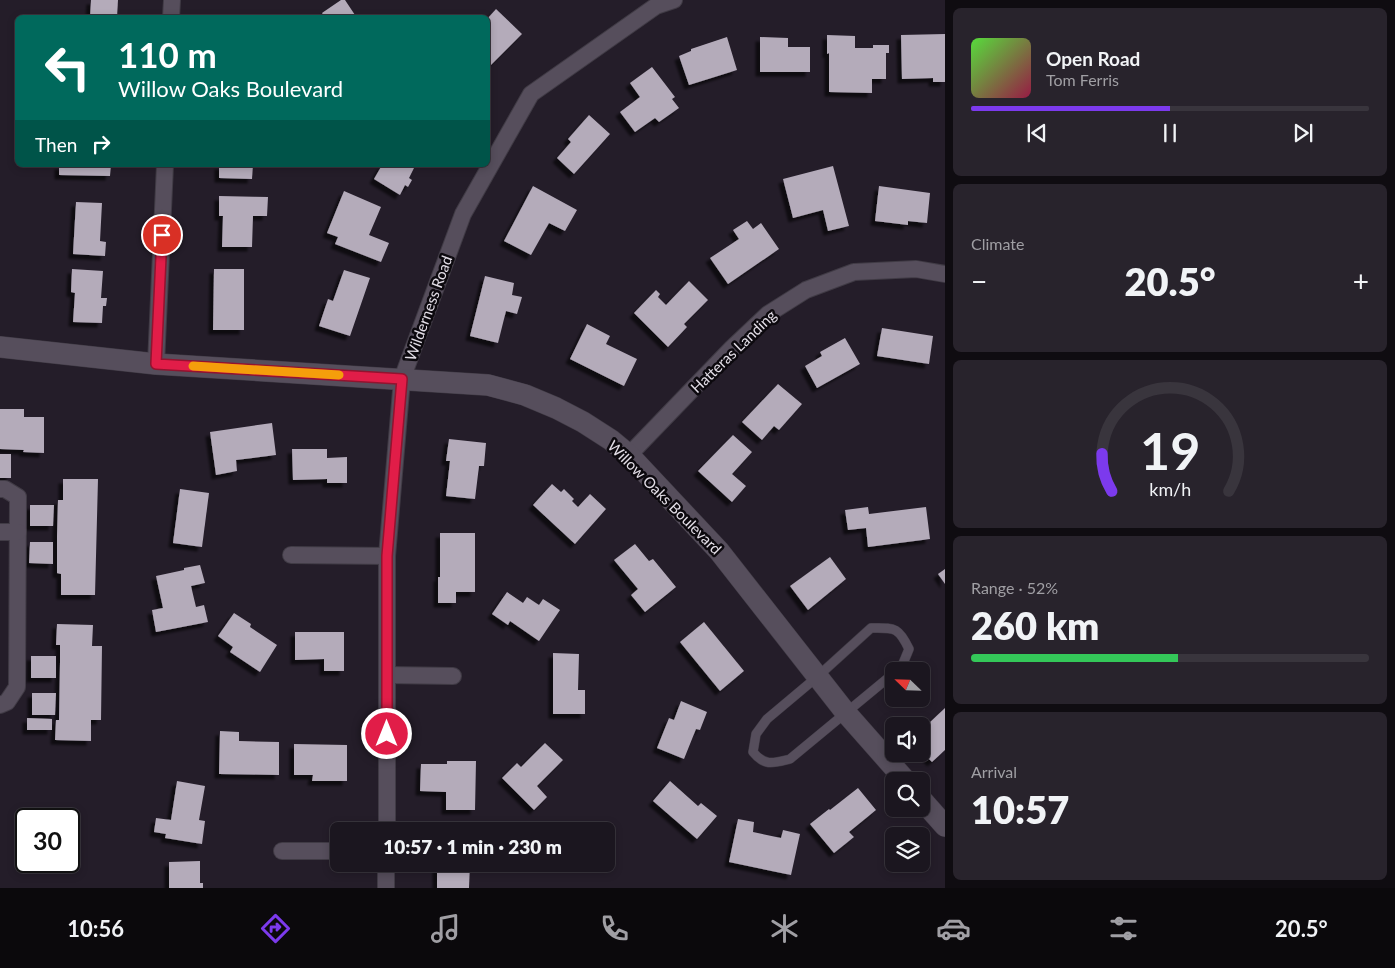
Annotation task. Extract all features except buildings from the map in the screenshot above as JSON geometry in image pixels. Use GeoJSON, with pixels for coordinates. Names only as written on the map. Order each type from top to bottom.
{"type":"FeatureCollection","features":[{"type":"Feature","properties":{"kind":"street"},"geometry":{"type":"LineString","coordinates":[[172,0],[172,15]]}},
{"type":"Feature","properties":{"kind":"street","name":"Wilderness Road"},"geometry":{"type":"LineString","coordinates":[[490,166],[531,94],[656,6],[674,0]]}},
{"type":"Feature","properties":{"kind":"street"},"geometry":{"type":"LineString","coordinates":[[156,364],[165,167]]}},
{"type":"Feature","properties":{"kind":"street","name":"Wilderness Road"},"geometry":{"type":"LineString","coordinates":[[387,822],[387,556],[402,379],[463,214],[490,167]]}},
{"type":"Feature","properties":{"kind":"street","name":"Hatteras Landing"},"geometry":{"type":"LineString","coordinates":[[629,456],[732,348],[768,314],[806,290],[854,272],[916,269],[945,274]]}},
{"type":"Feature","properties":{"kind":"street","name":"Willow Oaks Boulevard"},"geometry":{"type":"LineString","coordinates":[[0,347],[156,364],[488,385],[525,395],[556,408],[611,440],[629,456],[720,551],[846,713],[898,772]]}},
{"type":"Feature","properties":{"kind":"street"},"geometry":{"type":"LineString","coordinates":[[0,489],[5,489],[18,497],[17,687],[7,702],[0,705]]}},
{"type":"Feature","properties":{"kind":"street"},"geometry":{"type":"LineString","coordinates":[[0,532],[18,532]]}},
{"type":"Feature","properties":{"kind":"street"},"geometry":{"type":"LineString","coordinates":[[291,555],[387,556]]}},
{"type":"Feature","properties":{"kind":"street"},"geometry":{"type":"LineString","coordinates":[[387,676],[453,676]]}},
{"type":"Feature","properties":{"kind":"street"},"geometry":{"type":"LineString","coordinates":[[930,809],[945,826]]}},
{"type":"Feature","properties":{"kind":"street"},"geometry":{"type":"LineString","coordinates":[[282,851],[330,851]]}},
{"type":"Feature","properties":{"kind":"street"},"geometry":{"type":"LineString","coordinates":[[386,872],[386,888]]}},
{"type":"Feature","properties":{"kind":"lane"},"geometry":{"type":"LineString","coordinates":[[885,680],[790,759],[773,764],[760,760],[753,752],[756,734],[767,719],[871,628],[891,628],[902,635],[909,649],[904,662]]}},
{"type":"Feature","properties":{"kind":"slow traffic"},"geometry":{"type":"LineString","coordinates":[[193,366],[339,375]]}},
{"type":"Feature","properties":{"kind":"route"},"geometry":{"type":"LineString","coordinates":[[162,235],[156,364],[402,379],[387,556],[387,734]]}}]}
